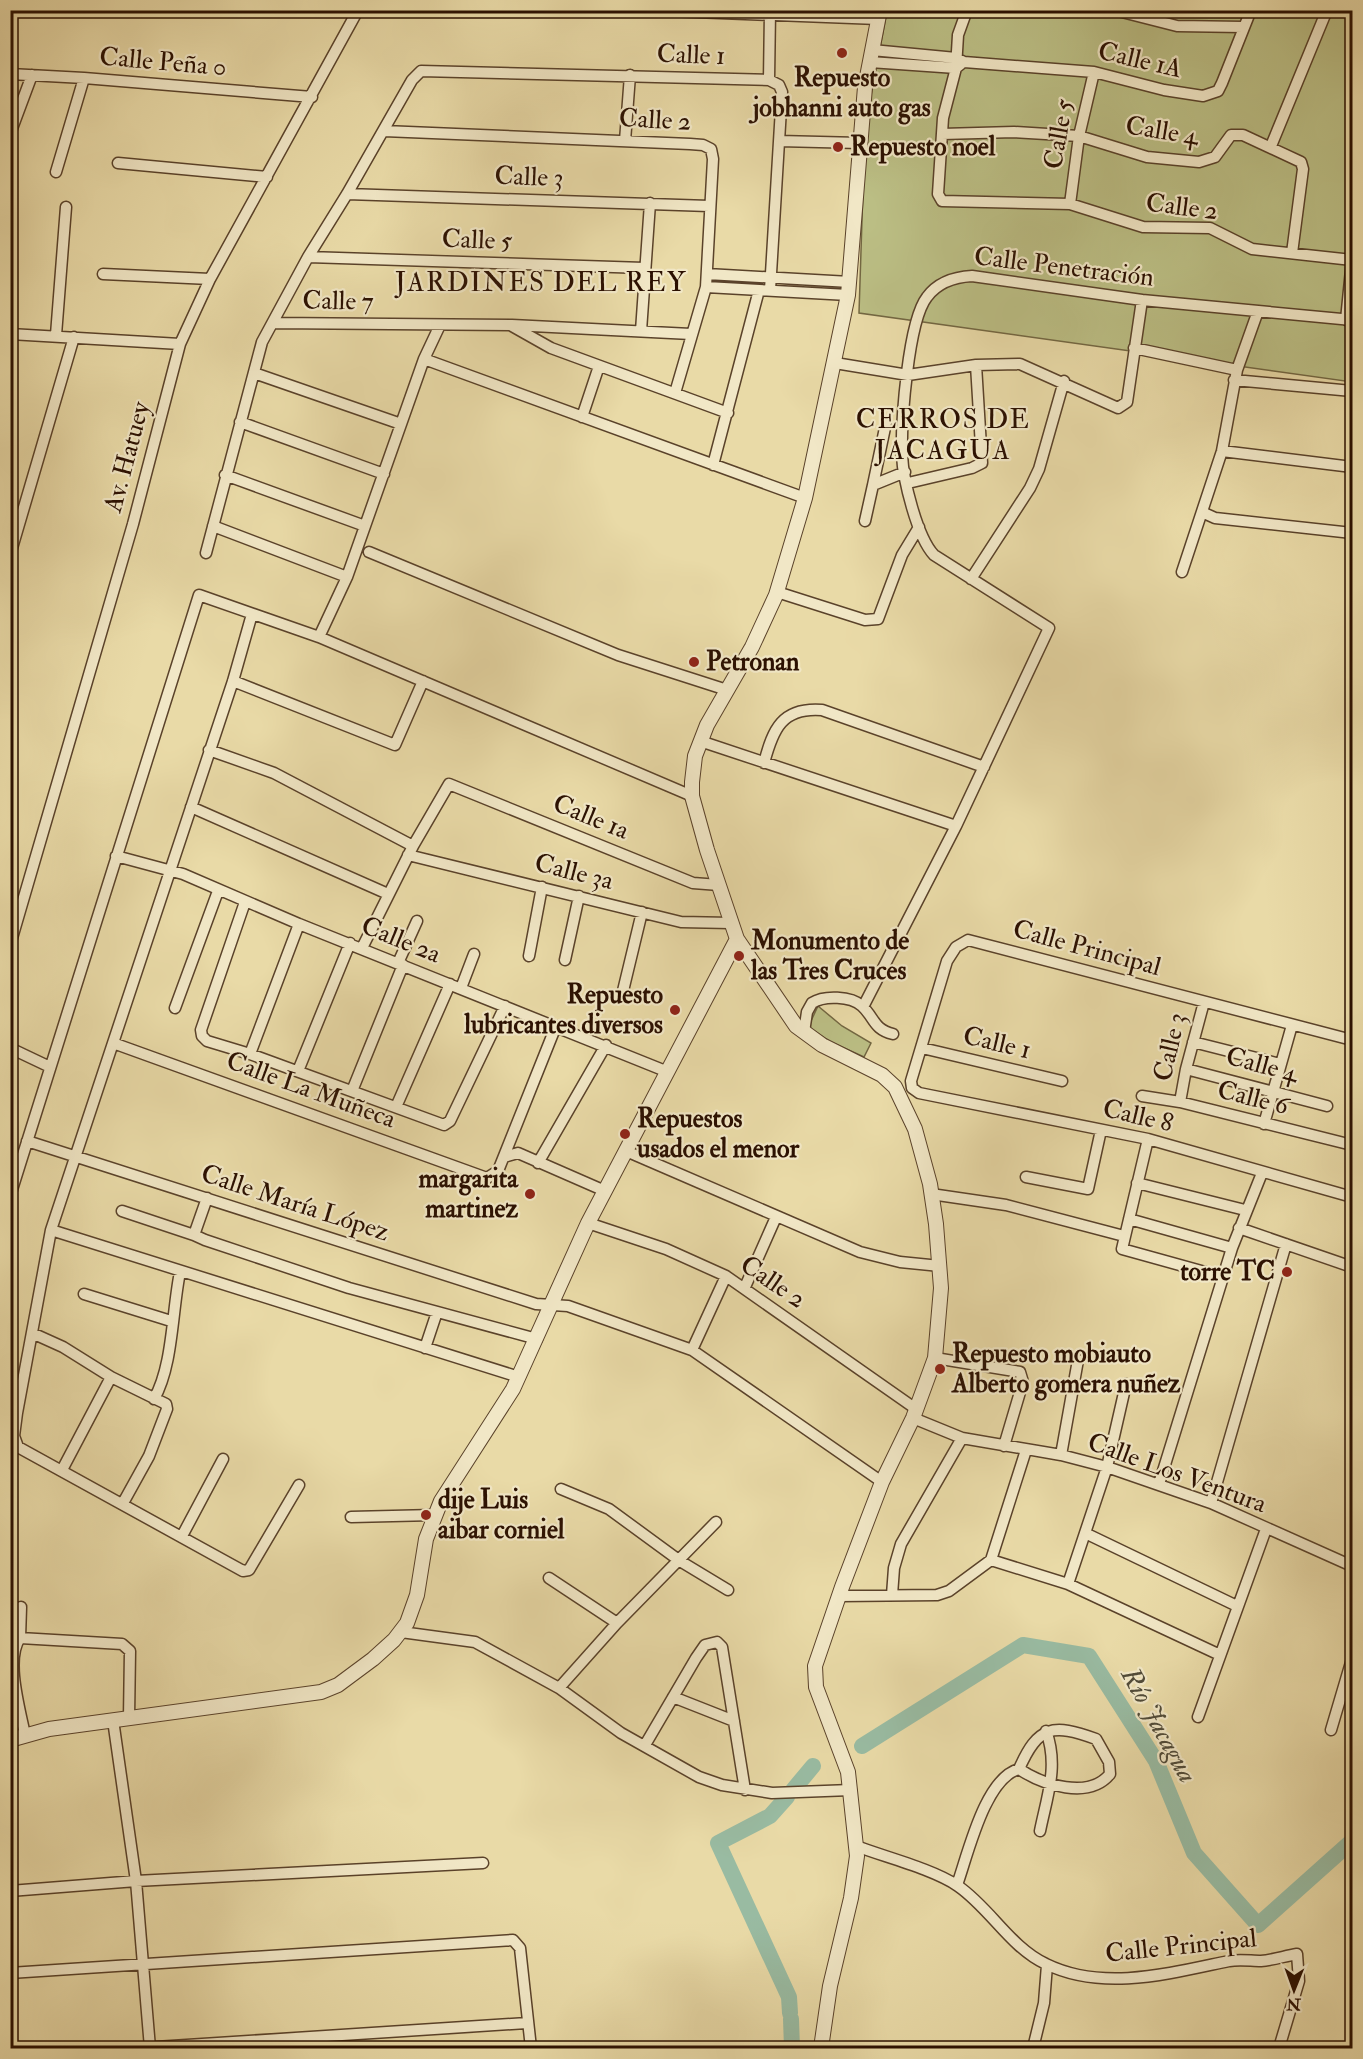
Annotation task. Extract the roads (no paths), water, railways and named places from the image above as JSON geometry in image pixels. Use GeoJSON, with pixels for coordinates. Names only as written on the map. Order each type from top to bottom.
{"type":"FeatureCollection","features":[{"type":"Feature","properties":{"kind":"street","name":"Av. Hatuey"},"geometry":{"type":"LineString","coordinates":[[10,945],[130,535],[180,344],[210,279],[358,10]]}},
{"type":"Feature","properties":{"kind":"street"},"geometry":{"type":"LineString","coordinates":[[643,10],[879,15],[871,56],[860,144],[849,289],[805,498],[777,592],[752,647],[700,741],[693,769],[692,796],[718,885],[737,939],[788,1017],[822,1045],[882,1075],[900,1095],[915,1129],[931,1194],[940,1266],[940,1311],[935,1358],[915,1414],[882,1482],[818,1656],[815,1678],[846,1765],[851,1790],[856,1846],[851,1898],[830,1986],[821,2049]]}},
{"type":"Feature","properties":{"kind":"street"},"geometry":{"type":"LineString","coordinates":[[942,134],[959,63],[958,35],[967,10]]}},
{"type":"Feature","properties":{"kind":"street"},"geometry":{"type":"LineString","coordinates":[[1114,10],[1149,15],[1203,28],[1243,27]]}},
{"type":"Feature","properties":{"kind":"street","name":"Calle 1A"},"geometry":{"type":"LineString","coordinates":[[871,56],[1094,72],[1179,93],[1211,95],[1218,91],[1251,10]]}},
{"type":"Feature","properties":{"kind":"street"},"geometry":{"type":"LineString","coordinates":[[1272,146],[1328,10]]}},
{"type":"Feature","properties":{"kind":"street"},"geometry":{"type":"LineString","coordinates":[[713,465],[771,276],[781,88],[769,80],[770,13]]}},
{"type":"Feature","properties":{"kind":"street","name":"Calle 1"},"geometry":{"type":"LineString","coordinates":[[384,131],[412,81],[422,71],[430,69],[769,80]]}},
{"type":"Feature","properties":{"kind":"street","name":"Calle 5"},"geometry":{"type":"LineString","coordinates":[[1070,204],[1079,136],[1094,72]]}},
{"type":"Feature","properties":{"kind":"street","name":"Calle Peña 0"},"geometry":{"type":"LineString","coordinates":[[10,74],[312,97]]}},
{"type":"Feature","properties":{"kind":"street"},"geometry":{"type":"LineString","coordinates":[[10,134],[32,75]]}},
{"type":"Feature","properties":{"kind":"street"},"geometry":{"type":"LineString","coordinates":[[626,141],[630,75]]}},
{"type":"Feature","properties":{"kind":"street"},"geometry":{"type":"LineString","coordinates":[[56,172],[84,78]]}},
{"type":"Feature","properties":{"kind":"street"},"geometry":{"type":"LineString","coordinates":[[206,553],[262,342],[308,258],[384,131]]}},
{"type":"Feature","properties":{"kind":"street","name":"Calle 2"},"geometry":{"type":"LineString","coordinates":[[384,131],[707,146],[713,153],[706,287],[675,393]]}},
{"type":"Feature","properties":{"kind":"street","name":"Calle 4"},"geometry":{"type":"LineString","coordinates":[[942,134],[1014,132],[1079,136],[1147,157],[1199,162],[1215,157],[1228,138],[1235,134],[1272,146],[1298,158],[1303,165],[1292,253]]}},
{"type":"Feature","properties":{"kind":"street","name":"Calle 2"},"geometry":{"type":"LineString","coordinates":[[942,134],[938,194],[945,203],[1070,204],[1143,227],[1210,228],[1252,249],[1353,260]]}},
{"type":"Feature","properties":{"kind":"street"},"geometry":{"type":"LineString","coordinates":[[778,141],[860,144]]}},
{"type":"Feature","properties":{"kind":"street"},"geometry":{"type":"LineString","coordinates":[[118,163],[267,177]]}},
{"type":"Feature","properties":{"kind":"street","name":"Calle 3"},"geometry":{"type":"LineString","coordinates":[[347,194],[709,206]]}},
{"type":"Feature","properties":{"kind":"street"},"geometry":{"type":"LineString","coordinates":[[641,332],[650,203]]}},
{"type":"Feature","properties":{"kind":"street"},"geometry":{"type":"LineString","coordinates":[[56,335],[66,207]]}},
{"type":"Feature","properties":{"kind":"street","name":"Calle 5"},"geometry":{"type":"LineString","coordinates":[[308,258],[644,268]]}},
{"type":"Feature","properties":{"kind":"street"},"geometry":{"type":"LineString","coordinates":[[1349,320],[1353,260]]}},
{"type":"Feature","properties":{"kind":"street"},"geometry":{"type":"LineString","coordinates":[[103,274],[210,279]]}},
{"type":"Feature","properties":{"kind":"street"},"geometry":{"type":"LineString","coordinates":[[707,274],[771,276],[849,289]]}},
{"type":"Feature","properties":{"kind":"street","name":"Calle Penetración"},"geometry":{"type":"LineString","coordinates":[[984,767],[1049,628],[934,555],[919,527],[902,457],[903,418],[908,375],[915,331],[924,302],[938,286],[953,278],[972,276],[1142,300],[1349,320]]}},
{"type":"Feature","properties":{"kind":"street"},"geometry":{"type":"LineString","coordinates":[[706,287],[765,290],[849,289]]}},
{"type":"Feature","properties":{"kind":"street"},"geometry":{"type":"LineString","coordinates":[[835,363],[908,375],[976,364],[1020,364],[1064,381],[1113,407],[1122,407],[1127,402],[1142,300]]}},
{"type":"Feature","properties":{"kind":"street"},"geometry":{"type":"LineString","coordinates":[[1182,572],[1204,513],[1221,451],[1236,375],[1258,311]]}},
{"type":"Feature","properties":{"kind":"street","name":"Calle 7"},"geometry":{"type":"LineString","coordinates":[[273,323],[512,325],[691,334]]}},
{"type":"Feature","properties":{"kind":"street"},"geometry":{"type":"LineString","coordinates":[[319,637],[347,577],[424,359],[440,325]]}},
{"type":"Feature","properties":{"kind":"street"},"geometry":{"type":"LineString","coordinates":[[512,325],[525,336],[551,348],[728,413]]}},
{"type":"Feature","properties":{"kind":"street"},"geometry":{"type":"LineString","coordinates":[[10,334],[180,344]]}},
{"type":"Feature","properties":{"kind":"street"},"geometry":{"type":"LineString","coordinates":[[12,548],[74,337]]}},
{"type":"Feature","properties":{"kind":"street"},"geometry":{"type":"LineString","coordinates":[[1134,348],[1236,375],[1353,391]]}},
{"type":"Feature","properties":{"kind":"street"},"geometry":{"type":"LineString","coordinates":[[424,359],[805,498]]}},
{"type":"Feature","properties":{"kind":"street"},"geometry":{"type":"LineString","coordinates":[[908,483],[972,468],[982,463],[976,364]]}},
{"type":"Feature","properties":{"kind":"street"},"geometry":{"type":"LineString","coordinates":[[582,417],[598,366]]}},
{"type":"Feature","properties":{"kind":"street"},"geometry":{"type":"LineString","coordinates":[[254,373],[401,424]]}},
{"type":"Feature","properties":{"kind":"street"},"geometry":{"type":"LineString","coordinates":[[971,579],[1030,488],[1040,468],[1064,381]]}},
{"type":"Feature","properties":{"kind":"street"},"geometry":{"type":"LineString","coordinates":[[240,422],[384,474]]}},
{"type":"Feature","properties":{"kind":"street"},"geometry":{"type":"LineString","coordinates":[[865,521],[886,423]]}},
{"type":"Feature","properties":{"kind":"street"},"geometry":{"type":"LineString","coordinates":[[1221,451],[1353,467]]}},
{"type":"Feature","properties":{"kind":"street"},"geometry":{"type":"LineString","coordinates":[[873,485],[905,471]]}},
{"type":"Feature","properties":{"kind":"street"},"geometry":{"type":"LineString","coordinates":[[225,475],[365,526]]}},
{"type":"Feature","properties":{"kind":"street"},"geometry":{"type":"LineString","coordinates":[[1204,513],[1215,519],[1353,533]]}},
{"type":"Feature","properties":{"kind":"street"},"geometry":{"type":"LineString","coordinates":[[213,526],[347,577]]}},
{"type":"Feature","properties":{"kind":"street"},"geometry":{"type":"LineString","coordinates":[[777,592],[865,620],[878,618],[902,555],[919,527]]}},
{"type":"Feature","properties":{"kind":"street"},"geometry":{"type":"LineString","coordinates":[[369,552],[618,655],[727,690]]}},
{"type":"Feature","properties":{"kind":"street"},"geometry":{"type":"LineString","coordinates":[[10,1196],[199,595],[319,637],[692,796]]}},
{"type":"Feature","properties":{"kind":"street"},"geometry":{"type":"LineString","coordinates":[[252,614],[233,681],[51,1230],[14,1413],[15,1442],[246,1572],[299,1485]]}},
{"type":"Feature","properties":{"kind":"street"},"geometry":{"type":"LineString","coordinates":[[233,681],[395,745],[423,681]]}},
{"type":"Feature","properties":{"kind":"street"},"geometry":{"type":"LineString","coordinates":[[764,763],[772,734],[777,726],[794,712],[809,709],[822,710],[984,767],[863,1007]]}},
{"type":"Feature","properties":{"kind":"street"},"geometry":{"type":"LineString","coordinates":[[700,741],[956,826]]}},
{"type":"Feature","properties":{"kind":"street","name":"Calle 3a"},"geometry":{"type":"LineString","coordinates":[[209,750],[274,773],[410,850],[542,887],[681,922],[731,923]]}},
{"type":"Feature","properties":{"kind":"street","name":"Calle 1a"},"geometry":{"type":"LineString","coordinates":[[410,850],[449,784],[693,883],[718,885]]}},
{"type":"Feature","properties":{"kind":"street"},"geometry":{"type":"LineString","coordinates":[[191,807],[388,894]]}},
{"type":"Feature","properties":{"kind":"street"},"geometry":{"type":"LineString","coordinates":[[362,948],[410,850]]}},
{"type":"Feature","properties":{"kind":"street","name":"Calle 2a"},"geometry":{"type":"LineString","coordinates":[[116,856],[171,870],[299,924],[606,1045],[668,1072]]}},
{"type":"Feature","properties":{"kind":"street"},"geometry":{"type":"LineString","coordinates":[[529,956],[542,887]]}},
{"type":"Feature","properties":{"kind":"street"},"geometry":{"type":"LineString","coordinates":[[175,1008],[218,891]]}},
{"type":"Feature","properties":{"kind":"street"},"geometry":{"type":"LineString","coordinates":[[564,960],[579,896]]}},
{"type":"Feature","properties":{"kind":"street"},"geometry":{"type":"LineString","coordinates":[[245,902],[201,1033],[204,1040],[250,1054],[444,1125],[449,1124],[505,1006]]}},
{"type":"Feature","properties":{"kind":"street"},"geometry":{"type":"LineString","coordinates":[[622,995],[642,912]]}},
{"type":"Feature","properties":{"kind":"street"},"geometry":{"type":"LineString","coordinates":[[352,1091],[417,921]]}},
{"type":"Feature","properties":{"kind":"street"},"geometry":{"type":"LineString","coordinates":[[250,1054],[299,924]]}},
{"type":"Feature","properties":{"kind":"street"},"geometry":{"type":"LineString","coordinates":[[10,1740],[25,1735],[112,1720],[321,1692],[349,1678],[401,1632],[417,1595],[426,1539],[434,1515],[519,1377],[588,1223],[737,939]]}},
{"type":"Feature","properties":{"kind":"street","name":"Calle Principal"},"geometry":{"type":"LineString","coordinates":[[912,1088],[911,1081],[947,962],[956,947],[968,940],[1353,1040]]}},
{"type":"Feature","properties":{"kind":"street"},"geometry":{"type":"LineString","coordinates":[[298,1071],[350,943]]}},
{"type":"Feature","properties":{"kind":"street"},"geometry":{"type":"LineString","coordinates":[[396,1107],[455,986],[474,954]]}},
{"type":"Feature","properties":{"kind":"street"},"geometry":{"type":"LineString","coordinates":[[804,1032],[807,1012],[812,1002],[818,999],[839,999],[863,1007],[877,1027],[893,1034]]}},
{"type":"Feature","properties":{"kind":"street","name":"Calle 3"},"geometry":{"type":"LineString","coordinates":[[1180,1102],[1203,1002]]}},
{"type":"Feature","properties":{"kind":"street"},"geometry":{"type":"LineString","coordinates":[[1264,1124],[1292,1025]]}},
{"type":"Feature","properties":{"kind":"street"},"geometry":{"type":"LineString","coordinates":[[504,1156],[556,1026]]}},
{"type":"Feature","properties":{"kind":"street"},"geometry":{"type":"LineString","coordinates":[[1193,1042],[1280,1064]]}},
{"type":"Feature","properties":{"kind":"street","name":"Calle La Muñeca"},"geometry":{"type":"LineString","coordinates":[[114,1043],[482,1177],[494,1175],[504,1156]]}},
{"type":"Feature","properties":{"kind":"street"},"geometry":{"type":"LineString","coordinates":[[538,1163],[606,1045]]}},
{"type":"Feature","properties":{"kind":"street"},"geometry":{"type":"LineString","coordinates":[[10,1048],[50,1067]]}},
{"type":"Feature","properties":{"kind":"street","name":"Calle 1"},"geometry":{"type":"LineString","coordinates":[[922,1048],[1062,1082]]}},
{"type":"Feature","properties":{"kind":"street","name":"Calle 4"},"geometry":{"type":"LineString","coordinates":[[1186,1069],[1328,1106]]}},
{"type":"Feature","properties":{"kind":"street"},"geometry":{"type":"LineString","coordinates":[[900,1095],[912,1088]]}},
{"type":"Feature","properties":{"kind":"street","name":"Calle 8"},"geometry":{"type":"LineString","coordinates":[[912,1088],[919,1093],[1148,1139],[1353,1197]]}},
{"type":"Feature","properties":{"kind":"street","name":"Calle 6"},"geometry":{"type":"LineString","coordinates":[[1142,1096],[1180,1102],[1353,1145]]}},
{"type":"Feature","properties":{"kind":"street"},"geometry":{"type":"LineString","coordinates":[[1026,1177],[1088,1189],[1101,1130]]}},
{"type":"Feature","properties":{"kind":"street"},"geometry":{"type":"LineString","coordinates":[[1148,1139],[1121,1245],[1126,1252],[1223,1277]]}},
{"type":"Feature","properties":{"kind":"street","name":"Calle María López"},"geometry":{"type":"LineString","coordinates":[[27,1141],[536,1304],[568,1306],[692,1350],[882,1482]]}},
{"type":"Feature","properties":{"kind":"street"},"geometry":{"type":"LineString","coordinates":[[626,1151],[860,1252],[900,1262],[940,1266]]}},
{"type":"Feature","properties":{"kind":"street"},"geometry":{"type":"LineString","coordinates":[[504,1156],[518,1153],[605,1191]]}},
{"type":"Feature","properties":{"kind":"street"},"geometry":{"type":"LineString","coordinates":[[1159,1484],[1232,1248],[1245,1210],[1262,1173]]}},
{"type":"Feature","properties":{"kind":"street"},"geometry":{"type":"LineString","coordinates":[[1137,1183],[1245,1210]]}},
{"type":"Feature","properties":{"kind":"street"},"geometry":{"type":"LineString","coordinates":[[931,1194],[1006,1205],[1124,1236]]}},
{"type":"Feature","properties":{"kind":"street"},"geometry":{"type":"LineString","coordinates":[[194,1235],[207,1198]]}},
{"type":"Feature","properties":{"kind":"street"},"geometry":{"type":"LineString","coordinates":[[122,1212],[349,1288],[537,1339]]}},
{"type":"Feature","properties":{"kind":"street"},"geometry":{"type":"LineString","coordinates":[[745,1287],[776,1217]]}},
{"type":"Feature","properties":{"kind":"street"},"geometry":{"type":"LineString","coordinates":[[1129,1219],[1232,1248]]}},
{"type":"Feature","properties":{"kind":"street","name":"Calle 2"},"geometry":{"type":"LineString","coordinates":[[588,1223],[666,1249],[745,1287],[915,1414]]}},
{"type":"Feature","properties":{"kind":"street"},"geometry":{"type":"LineString","coordinates":[[1239,1228],[1353,1267]]}},
{"type":"Feature","properties":{"kind":"street"},"geometry":{"type":"LineString","coordinates":[[51,1230],[519,1377]]}},
{"type":"Feature","properties":{"kind":"street"},"geometry":{"type":"LineString","coordinates":[[1210,1503],[1286,1244]]}},
{"type":"Feature","properties":{"kind":"street"},"geometry":{"type":"LineString","coordinates":[[154,1399],[162,1385],[172,1341],[171,1321],[180,1272]]}},
{"type":"Feature","properties":{"kind":"street"},"geometry":{"type":"LineString","coordinates":[[692,1350],[726,1276]]}},
{"type":"Feature","properties":{"kind":"street"},"geometry":{"type":"LineString","coordinates":[[84,1294],[171,1321]]}},
{"type":"Feature","properties":{"kind":"street"},"geometry":{"type":"LineString","coordinates":[[425,1348],[437,1312]]}},
{"type":"Feature","properties":{"kind":"street"},"geometry":{"type":"LineString","coordinates":[[32,1333],[63,1347],[111,1377],[166,1404],[166,1413],[149,1456],[123,1503]]}},
{"type":"Feature","properties":{"kind":"street"},"geometry":{"type":"LineString","coordinates":[[935,1358],[1020,1372],[1023,1382],[1004,1446]]}},
{"type":"Feature","properties":{"kind":"street"},"geometry":{"type":"LineString","coordinates":[[1061,1455],[1078,1360]]}},
{"type":"Feature","properties":{"kind":"street"},"geometry":{"type":"LineString","coordinates":[[62,1470],[111,1377]]}},
{"type":"Feature","properties":{"kind":"street"},"geometry":{"type":"LineString","coordinates":[[1068,1584],[1107,1467],[1126,1384]]}},
{"type":"Feature","properties":{"kind":"street","name":"Calle Los Ventura"},"geometry":{"type":"LineString","coordinates":[[915,1414],[962,1437],[1061,1455],[1159,1484],[1210,1503],[1353,1566]]}},
{"type":"Feature","properties":{"kind":"street"},"geometry":{"type":"LineString","coordinates":[[892,1595],[894,1568],[901,1544],[962,1437]]}},
{"type":"Feature","properties":{"kind":"street"},"geometry":{"type":"LineString","coordinates":[[839,1596],[942,1594],[991,1560],[1026,1450]]}},
{"type":"Feature","properties":{"kind":"street"},"geometry":{"type":"LineString","coordinates":[[182,1536],[223,1460]]}},
{"type":"Feature","properties":{"kind":"street"},"geometry":{"type":"LineString","coordinates":[[561,1489],[609,1509],[680,1561],[728,1590]]}},
{"type":"Feature","properties":{"kind":"street"},"geometry":{"type":"LineString","coordinates":[[351,1516],[434,1515]]}},
{"type":"Feature","properties":{"kind":"street"},"geometry":{"type":"LineString","coordinates":[[559,1688],[617,1623],[716,1522]]}},
{"type":"Feature","properties":{"kind":"street"},"geometry":{"type":"LineString","coordinates":[[1198,1717],[1266,1529]]}},
{"type":"Feature","properties":{"kind":"street"},"geometry":{"type":"LineString","coordinates":[[1085,1533],[1237,1606]]}},
{"type":"Feature","properties":{"kind":"street"},"geometry":{"type":"LineString","coordinates":[[991,1560],[1068,1584],[1220,1655]]}},
{"type":"Feature","properties":{"kind":"street"},"geometry":{"type":"LineString","coordinates":[[549,1578],[617,1623]]}},
{"type":"Feature","properties":{"kind":"street"},"geometry":{"type":"LineString","coordinates":[[21,1607],[21,1638],[15,1645],[14,1661],[25,1735]]}},
{"type":"Feature","properties":{"kind":"street"},"geometry":{"type":"LineString","coordinates":[[401,1632],[475,1642],[559,1688],[621,1732],[699,1777],[745,1790],[794,1793],[851,1790]]}},
{"type":"Feature","properties":{"kind":"street"},"geometry":{"type":"LineString","coordinates":[[21,1638],[122,1644],[130,1651],[132,1664],[129,1718]]}},
{"type":"Feature","properties":{"kind":"street"},"geometry":{"type":"LineString","coordinates":[[645,1745],[705,1645],[717,1642],[722,1647],[745,1790]]}},
{"type":"Feature","properties":{"kind":"street"},"geometry":{"type":"LineString","coordinates":[[1331,1730],[1353,1659]]}},
{"type":"Feature","properties":{"kind":"street"},"geometry":{"type":"LineString","coordinates":[[673,1697],[734,1720]]}},
{"type":"Feature","properties":{"kind":"street"},"geometry":{"type":"LineString","coordinates":[[112,1720],[136,1881],[145,1963],[150,2048]]}},
{"type":"Feature","properties":{"kind":"street"},"geometry":{"type":"LineString","coordinates":[[957,1885],[992,1792],[1003,1776],[1019,1769],[1035,1739],[1046,1731],[1070,1732],[1096,1739],[1109,1762],[1110,1774],[1095,1786],[1086,1788],[1050,1782],[1029,1776],[1019,1769]]}},
{"type":"Feature","properties":{"kind":"street"},"geometry":{"type":"LineString","coordinates":[[1040,1831],[1054,1755],[1046,1731]]}},
{"type":"Feature","properties":{"kind":"street"},"geometry":{"type":"LineString","coordinates":[[1353,1753],[1353,1764]]}},
{"type":"Feature","properties":{"kind":"street","name":"Calle Principal"},"geometry":{"type":"LineString","coordinates":[[856,1846],[957,1885],[1030,1954],[1047,1965],[1110,1980],[1214,1966],[1231,1961],[1263,1961],[1297,1954],[1299,1981],[1279,2049]]}},
{"type":"Feature","properties":{"kind":"street"},"geometry":{"type":"LineString","coordinates":[[10,1891],[136,1881],[483,1863]]}},
{"type":"Feature","properties":{"kind":"street"},"geometry":{"type":"LineString","coordinates":[[10,1973],[513,1940],[520,1948],[531,2049]]}},
{"type":"Feature","properties":{"kind":"street"},"geometry":{"type":"LineString","coordinates":[[1033,2049],[1044,2003],[1047,1965]]}},
{"type":"Feature","properties":{"kind":"street"},"geometry":{"type":"LineString","coordinates":[[140,2049],[527,2023]]}},
{"type":"Feature","properties":{"kind":"waterway","name":"Río Jacagua"},"geometry":{"type":"LineString","coordinates":[[862,1746],[1023,1645],[1089,1656],[1156,1761],[1194,1853],[1258,1925],[1352,1841]]}},
{"type":"Feature","properties":{"kind":"waterway","name":"Río Jacagua"},"geometry":{"type":"LineString","coordinates":[[793,1790],[813,1766]]}},
{"type":"Feature","properties":{"kind":"waterway","name":"Río Jacagua"},"geometry":{"type":"LineString","coordinates":[[787,1797],[770,1816],[718,1843],[789,1997],[790,2013]]}},
{"type":"Feature","properties":{"kind":"waterway","name":"Río Jacagua"},"geometry":{"type":"LineString","coordinates":[[791,2019],[792,2048]]}},
{"type":"Feature","properties":{"kind":"place","name":"Repuesto jobhanni auto gas"},"geometry":{"type":"Point","coordinates":[842,53]}},
{"type":"Feature","properties":{"kind":"place","name":"Repuesto noel"},"geometry":{"type":"Point","coordinates":[838,147]}},
{"type":"Feature","properties":{"kind":"place","name":"Petronan"},"geometry":{"type":"Point","coordinates":[694,662]}},
{"type":"Feature","properties":{"kind":"place","name":"Monumento de las Tres Cruces"},"geometry":{"type":"Point","coordinates":[739,956]}},
{"type":"Feature","properties":{"kind":"place","name":"Repuesto lubricantes diversos"},"geometry":{"type":"Point","coordinates":[675,1010]}},
{"type":"Feature","properties":{"kind":"place","name":"Repuestos usados el menor"},"geometry":{"type":"Point","coordinates":[625,1134]}},
{"type":"Feature","properties":{"kind":"place","name":"margarita martinez"},"geometry":{"type":"Point","coordinates":[530,1194]}},
{"type":"Feature","properties":{"kind":"place","name":"torre TC"},"geometry":{"type":"Point","coordinates":[1287,1272]}},
{"type":"Feature","properties":{"kind":"place","name":"Repuesto mobiauto Alberto gomera nuñez"},"geometry":{"type":"Point","coordinates":[940,1369]}},
{"type":"Feature","properties":{"kind":"place","name":"dije Luis aibar corniel"},"geometry":{"type":"Point","coordinates":[426,1515]}},
{"type":"Feature","properties":{"kind":"district","name":"JARDINES DEL REY"},"geometry":{"type":"Point","coordinates":[541,282]}},
{"type":"Feature","properties":{"kind":"district","name":"CERROS DE JACAGUA"},"geometry":{"type":"Point","coordinates":[943,434]}}]}
